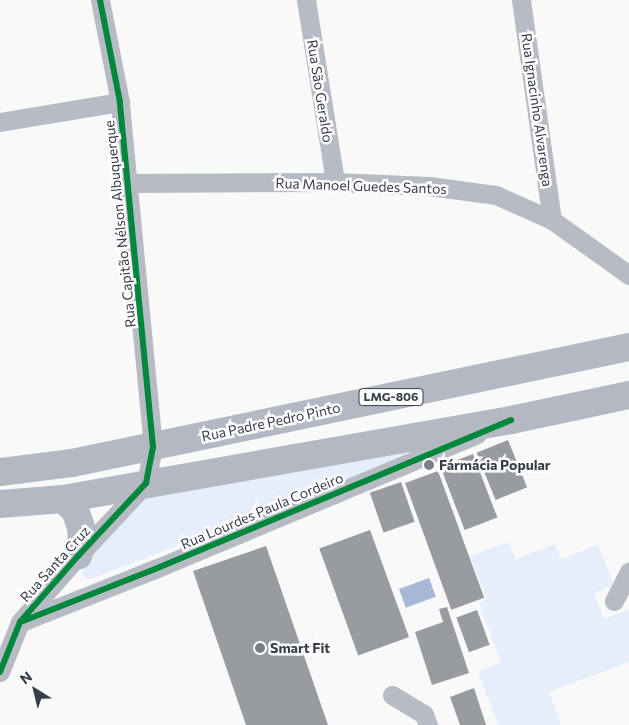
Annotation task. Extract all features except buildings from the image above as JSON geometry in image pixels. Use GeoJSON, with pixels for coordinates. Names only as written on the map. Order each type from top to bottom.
{"type":"FeatureCollection","features":[{"type":"Feature","properties":{"kind":"highway","name":"Rua Padre Pedro Pinto"},"geometry":{"type":"LineString","coordinates":[[0,472],[72,463],[629,347]]}},
{"type":"Feature","properties":{"kind":"highway"},"geometry":{"type":"LineString","coordinates":[[0,504],[62,499],[511,420],[629,395]]}},
{"type":"Feature","properties":{"kind":"highway"},"geometry":{"type":"LineString","coordinates":[[62,499],[75,510],[81,527],[82,540],[78,556]]}},
{"type":"Feature","properties":{"kind":"street","name":"Rua Capitão Nélson Albuquerque"},"geometry":{"type":"LineString","coordinates":[[100,0],[120,102],[129,182],[153,446],[146,483]]}},
{"type":"Feature","properties":{"kind":"street","name":"Rua São Geraldo"},"geometry":{"type":"LineString","coordinates":[[306,0],[335,182]]}},
{"type":"Feature","properties":{"kind":"street","name":"Rua Ignacinho Alvarenga"},"geometry":{"type":"LineString","coordinates":[[521,0],[552,220]]}},
{"type":"Feature","properties":{"kind":"street"},"geometry":{"type":"LineString","coordinates":[[0,122],[120,102]]}},
{"type":"Feature","properties":{"kind":"street","name":"Rua Manoel Guedes Santos"},"geometry":{"type":"LineString","coordinates":[[129,182],[335,182],[429,186],[496,195],[552,220],[629,275]]}},
{"type":"Feature","properties":{"kind":"street","name":"Rua Lourdes Paula Cordeiro"},"geometry":{"type":"LineString","coordinates":[[20,622],[164,566],[511,420]]}},
{"type":"Feature","properties":{"kind":"street","name":"Rua Santa Cruz"},"geometry":{"type":"LineString","coordinates":[[0,672],[5,647],[20,622],[146,483]]}},
{"type":"Feature","properties":{"kind":"street"},"geometry":{"type":"LineString","coordinates":[[614,601],[629,572]]}},
{"type":"Feature","properties":{"kind":"street"},"geometry":{"type":"LineString","coordinates":[[392,695],[424,714],[428,725]]}},
{"type":"Feature","properties":{"kind":"shaded area"},"geometry":{"type":"Polygon","coordinates":[[[483,428],[88,580],[83,575],[83,568],[141,494],[483,428]]]}},
{"type":"Feature","properties":{"kind":"shaded area"},"geometry":{"type":"Polygon","coordinates":[[[509,542],[516,559],[555,544],[561,559],[598,545],[614,585],[594,593],[604,619],[629,609],[629,662],[549,692],[561,725],[498,725],[478,672],[501,662],[479,603],[487,599],[470,556],[509,542]]]}},
{"type":"Feature","properties":{"kind":"water"},"geometry":{"type":"Polygon","coordinates":[[[429,578],[436,597],[406,608],[399,589],[429,578]]]}},
{"type":"Feature","properties":{"kind":"cycle path"},"geometry":{"type":"LineString","coordinates":[[0,672],[20,622],[146,483],[153,447],[120,102],[100,0]]}},
{"type":"Feature","properties":{"kind":"cycle path"},"geometry":{"type":"LineString","coordinates":[[23,621],[155,569],[511,420]]}},
{"type":"Feature","properties":{"kind":"place","name":"Fármácia Popular"},"geometry":{"type":"Point","coordinates":[429,465]}},
{"type":"Feature","properties":{"kind":"place","name":"Smart Fit"},"geometry":{"type":"Point","coordinates":[260,648]}}]}
